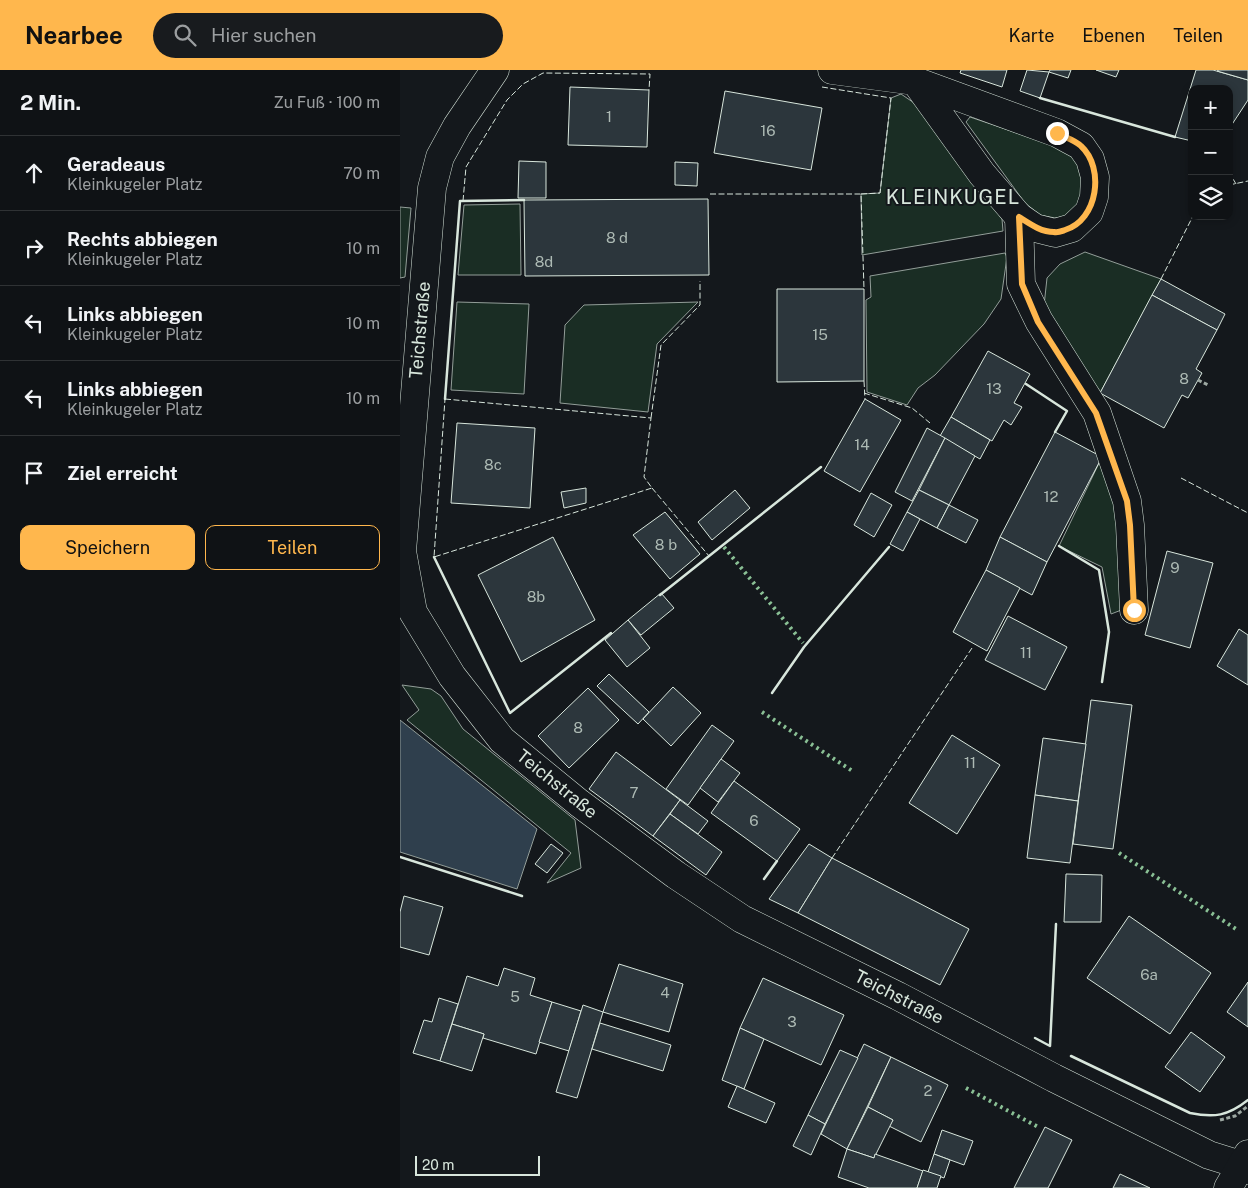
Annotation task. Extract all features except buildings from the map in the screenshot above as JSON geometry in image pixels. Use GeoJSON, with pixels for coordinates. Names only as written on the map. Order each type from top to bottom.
{"type":"FeatureCollection","features":[{"type":"Feature","properties":{"kind":"street","name":"Teichstraße"},"geometry":{"type":"LineString","coordinates":[[495,70],[457,126],[440,157],[432,188],[402,551],[406,617],[502,740],[579,803],[701,892],[742,919],[898,996],[1054,1078],[1209,1155],[1246,1163]]}},
{"type":"Feature","properties":{"kind":"street"},"geometry":{"type":"LineString","coordinates":[[832,70],[917,75],[1057,133],[1081,146],[1090,159],[1096,177],[1094,197],[1089,212],[1072,228],[1055,233],[1035,228],[1019,217],[982,174],[917,75]]}},
{"type":"Feature","properties":{"kind":"street"},"geometry":{"type":"LineString","coordinates":[[1019,217],[1022,284],[1038,322],[1096,413],[1127,501],[1134,610]]}},
{"type":"Feature","properties":{"kind":"street"},"geometry":{"type":"LineString","coordinates":[[1228,1188],[1246,1163]]}},
{"type":"Feature","properties":{"kind":"path"},"geometry":{"type":"LineString","coordinates":[[1198,380],[1208,385]]}},
{"type":"Feature","properties":{"kind":"path"},"geometry":{"type":"LineString","coordinates":[[1213,1120],[1235,1116],[1248,1106]]}},
{"type":"Feature","properties":{"kind":"green space"},"geometry":{"type":"Polygon","coordinates":[[[901,94],[920,107],[1002,219],[1003,231],[862,255],[861,194],[880,193],[891,98],[901,94]]]}},
{"type":"Feature","properties":{"kind":"green space"},"geometry":{"type":"Polygon","coordinates":[[[970,117],[1067,150],[1083,171],[1080,206],[1069,216],[1055,218],[1040,215],[1025,203],[966,122],[970,117]]]}},
{"type":"Feature","properties":{"kind":"green space"},"geometry":{"type":"Polygon","coordinates":[[[520,204],[521,275],[458,275],[464,205],[520,204]]]}},
{"type":"Feature","properties":{"kind":"green space"},"geometry":{"type":"Polygon","coordinates":[[[400,207],[411,208],[405,277],[400,278],[400,207]]]}},
{"type":"Feature","properties":{"kind":"green space"},"geometry":{"type":"Polygon","coordinates":[[[1085,252],[1161,279],[1100,393],[1043,315],[1047,278],[1060,264],[1085,252]]]}},
{"type":"Feature","properties":{"kind":"green space"},"geometry":{"type":"Polygon","coordinates":[[[1005,253],[1007,257],[1001,299],[984,324],[935,375],[918,388],[907,405],[867,392],[866,300],[871,297],[870,276],[1005,253]]]}},
{"type":"Feature","properties":{"kind":"green space"},"geometry":{"type":"Polygon","coordinates":[[[457,302],[529,304],[524,394],[451,390],[457,302]]]}},
{"type":"Feature","properties":{"kind":"green space"},"geometry":{"type":"Polygon","coordinates":[[[698,302],[657,344],[648,412],[560,403],[565,325],[584,305],[698,302]]]}},
{"type":"Feature","properties":{"kind":"green space"},"geometry":{"type":"Polygon","coordinates":[[[1102,457],[1120,525],[1124,609],[1111,614],[1102,567],[1059,546],[1102,457]]]}},
{"type":"Feature","properties":{"kind":"green space"},"geometry":{"type":"Polygon","coordinates":[[[402,685],[431,689],[441,696],[463,729],[575,820],[581,868],[547,883],[571,853],[407,720],[419,710],[402,685]]]}},
{"type":"Feature","properties":{"kind":"water"},"geometry":{"type":"Polygon","coordinates":[[[400,720],[537,829],[517,889],[400,852],[400,720]]]}},
{"type":"Feature","properties":{"kind":"hedge"},"geometry":{"type":"LineString","coordinates":[[724,547],[803,643]]}},
{"type":"Feature","properties":{"kind":"hedge"},"geometry":{"type":"LineString","coordinates":[[762,712],[854,772]]}},
{"type":"Feature","properties":{"kind":"hedge"},"geometry":{"type":"LineString","coordinates":[[1119,853],[1236,929]]}},
{"type":"Feature","properties":{"kind":"hedge"},"geometry":{"type":"LineString","coordinates":[[966,1088],[1040,1128]]}},
{"type":"Feature","properties":{"kind":"fence"},"geometry":{"type":"LineString","coordinates":[[463,201],[466,167],[507,100],[523,84],[543,73],[650,74],[649,90]]}},
{"type":"Feature","properties":{"kind":"fence"},"geometry":{"type":"LineString","coordinates":[[822,87],[891,98],[880,193],[861,194]]}},
{"type":"Feature","properties":{"kind":"fence"},"geometry":{"type":"LineString","coordinates":[[1231,175],[1236,184]]}},
{"type":"Feature","properties":{"kind":"fence"},"geometry":{"type":"LineString","coordinates":[[1233,184],[1248,181]]}},
{"type":"Feature","properties":{"kind":"fence"},"geometry":{"type":"LineString","coordinates":[[710,194],[861,194],[864,289]]}},
{"type":"Feature","properties":{"kind":"fence"},"geometry":{"type":"LineString","coordinates":[[1161,279],[1191,220]]}},
{"type":"Feature","properties":{"kind":"fence"},"geometry":{"type":"LineString","coordinates":[[651,418],[661,345],[700,305],[700,281]]}},
{"type":"Feature","properties":{"kind":"fence"},"geometry":{"type":"LineString","coordinates":[[864,381],[865,399]]}},
{"type":"Feature","properties":{"kind":"fence"},"geometry":{"type":"LineString","coordinates":[[864,393],[912,408],[930,423]]}},
{"type":"Feature","properties":{"kind":"fence"},"geometry":{"type":"LineString","coordinates":[[445,399],[651,418],[644,477],[652,488],[434,557],[445,399]]}},
{"type":"Feature","properties":{"kind":"fence"},"geometry":{"type":"LineString","coordinates":[[1181,478],[1248,513]]}},
{"type":"Feature","properties":{"kind":"fence"},"geometry":{"type":"LineString","coordinates":[[652,488],[709,556]]}},
{"type":"Feature","properties":{"kind":"fence"},"geometry":{"type":"LineString","coordinates":[[832,858],[972,648]]}},
{"type":"Feature","properties":{"kind":"wall"},"geometry":{"type":"LineString","coordinates":[[1040,98],[1175,137]]}},
{"type":"Feature","properties":{"kind":"wall"},"geometry":{"type":"LineString","coordinates":[[445,399],[460,201],[524,200]]}},
{"type":"Feature","properties":{"kind":"wall"},"geometry":{"type":"LineString","coordinates":[[1026,384],[1067,411],[1055,432]]}},
{"type":"Feature","properties":{"kind":"wall"},"geometry":{"type":"LineString","coordinates":[[660,595],[821,467]]}},
{"type":"Feature","properties":{"kind":"wall"},"geometry":{"type":"LineString","coordinates":[[1059,546],[1099,570],[1109,632],[1102,682]]}},
{"type":"Feature","properties":{"kind":"wall"},"geometry":{"type":"LineString","coordinates":[[772,693],[804,647],[889,547]]}},
{"type":"Feature","properties":{"kind":"wall"},"geometry":{"type":"LineString","coordinates":[[434,557],[510,713],[611,633]]}},
{"type":"Feature","properties":{"kind":"wall"},"geometry":{"type":"LineString","coordinates":[[400,857],[522,896]]}},
{"type":"Feature","properties":{"kind":"wall"},"geometry":{"type":"LineString","coordinates":[[764,879],[777,861]]}},
{"type":"Feature","properties":{"kind":"wall"},"geometry":{"type":"LineString","coordinates":[[1035,1038],[1050,1046],[1056,924]]}},
{"type":"Feature","properties":{"kind":"wall"},"geometry":{"type":"LineString","coordinates":[[1071,1056],[1190,1113],[1220,1114],[1234,1109],[1248,1100]]}},
{"type":"Feature","properties":{"kind":"district","name":"KLEINKUGEL"},"geometry":{"type":"Point","coordinates":[953,197]}},
{"type":"Feature","properties":{"kind":"route"},"geometry":{"type":"LineString","coordinates":[[1057,133],[1081,146],[1090,159],[1096,177],[1094,197],[1089,212],[1072,228],[1055,233],[1035,228],[1019,217],[1022,284],[1038,322],[1096,413],[1109,448],[1127,501],[1134,610]]}}]}
